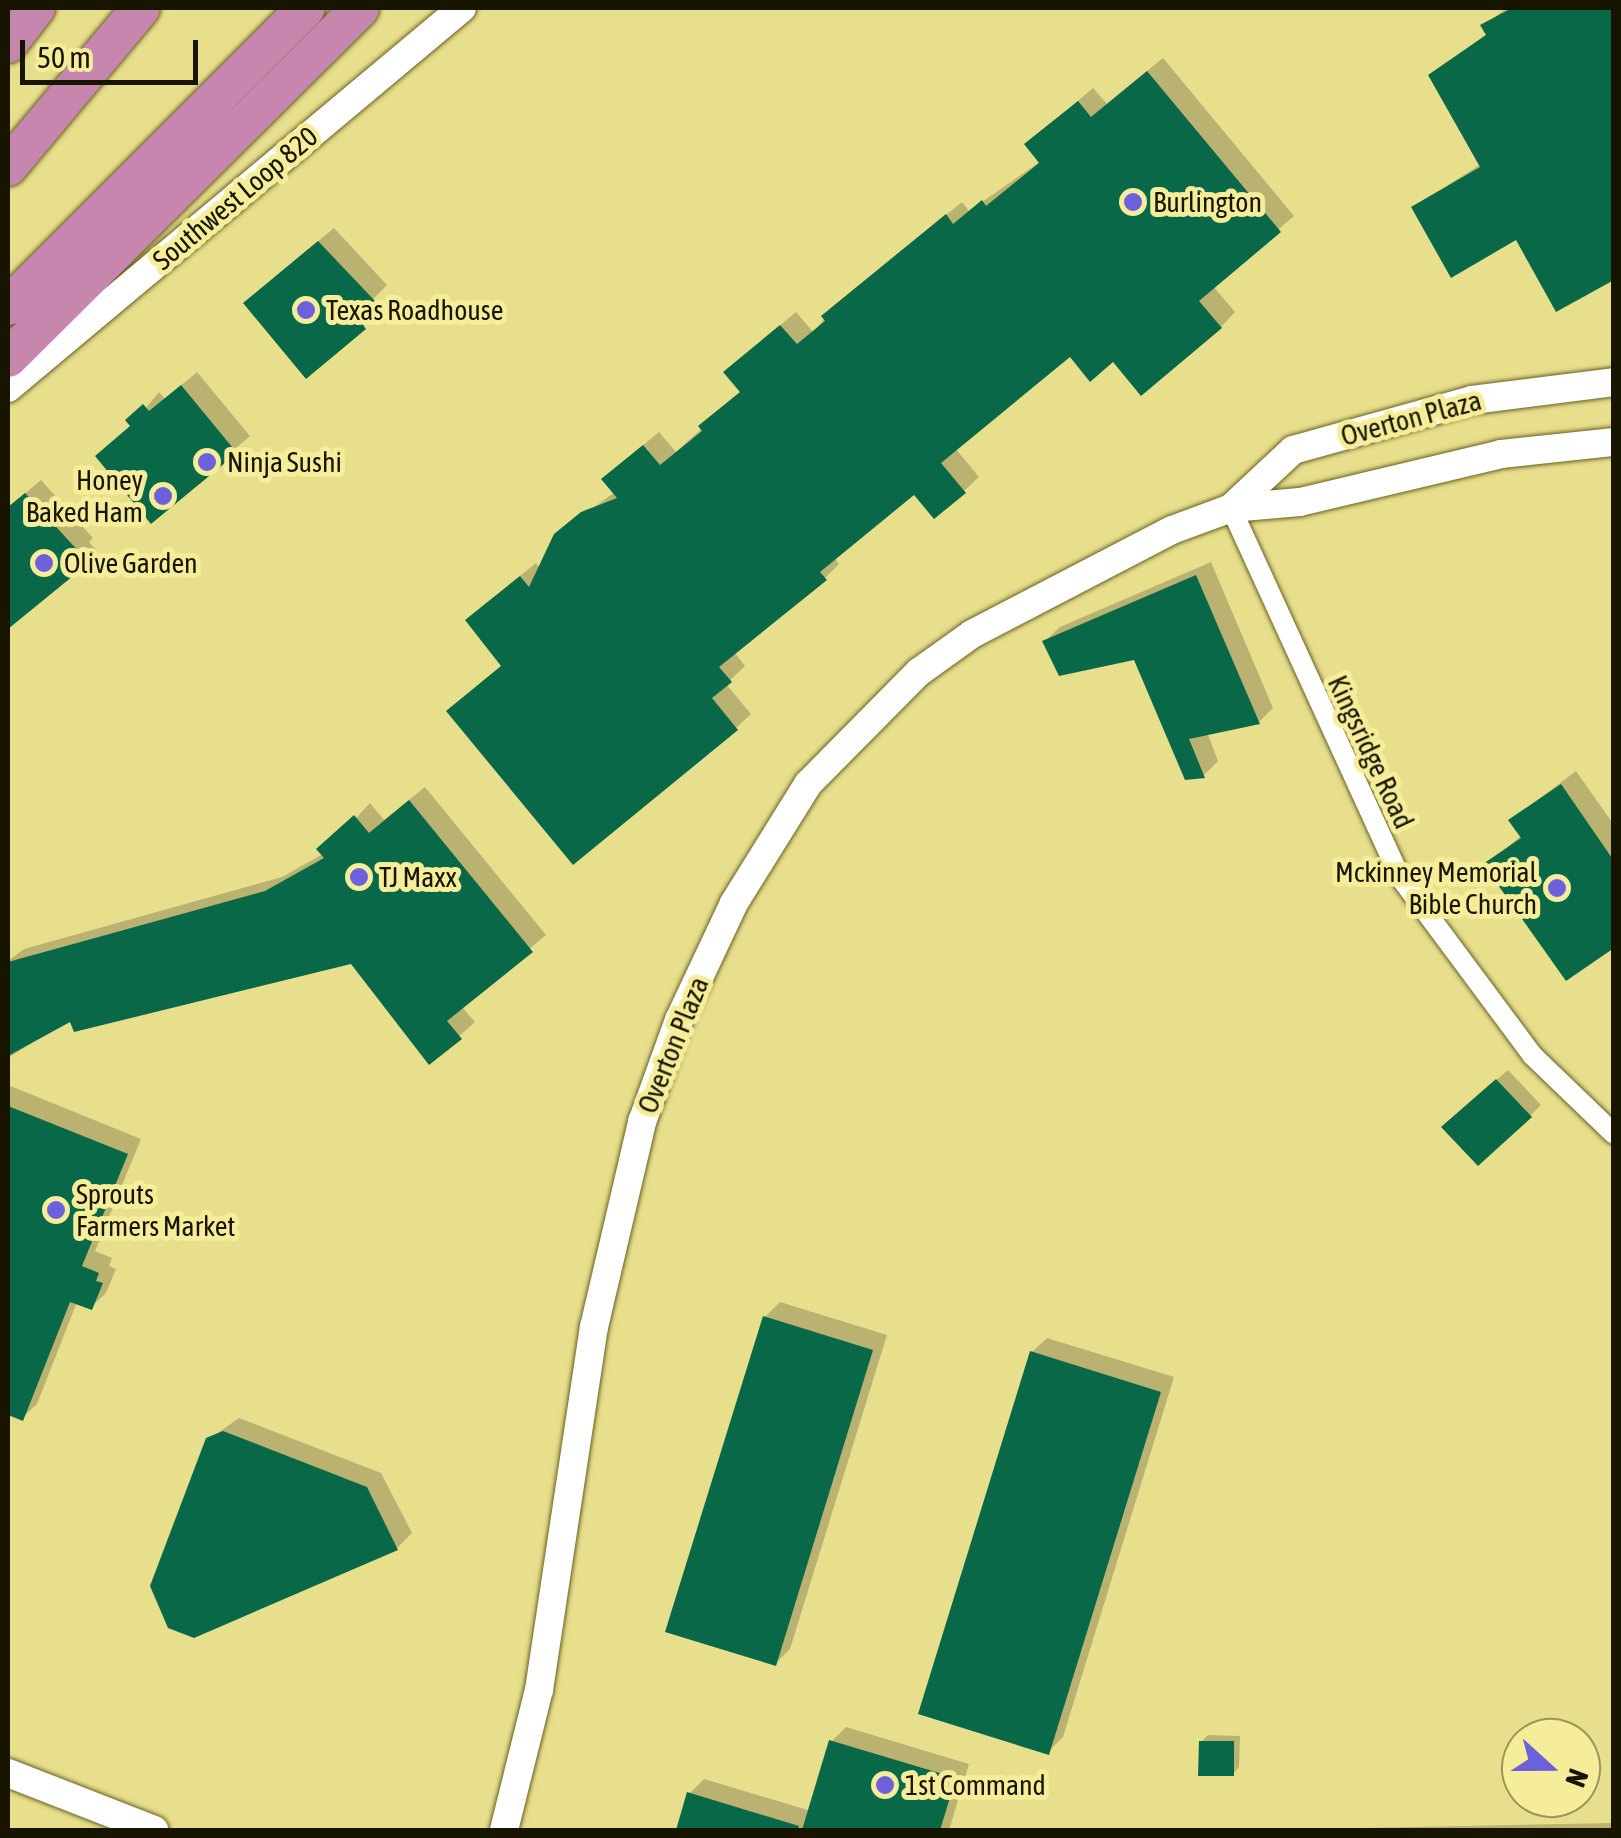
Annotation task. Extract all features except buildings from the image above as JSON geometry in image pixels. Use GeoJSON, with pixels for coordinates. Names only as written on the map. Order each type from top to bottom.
{"type":"FeatureCollection","features":[{"type":"Feature","properties":{"kind":"highway"},"geometry":{"type":"LineString","coordinates":[[8,44],[36,8]]}},
{"type":"Feature","properties":{"kind":"highway"},"geometry":{"type":"LineString","coordinates":[[8,167],[141,8]]}},
{"type":"Feature","properties":{"kind":"highway"},"geometry":{"type":"LineString","coordinates":[[8,306],[306,8]]}},
{"type":"Feature","properties":{"kind":"highway"},"geometry":{"type":"LineString","coordinates":[[8,358],[360,8]]}},
{"type":"Feature","properties":{"kind":"street","name":"Southwest Loop 820"},"geometry":{"type":"LineString","coordinates":[[8,388],[462,8]]}},
{"type":"Feature","properties":{"kind":"street","name":"Overton Plaza"},"geometry":{"type":"LineString","coordinates":[[504,1830],[539,1690],[620,1202],[679,1020],[734,903],[808,784],[919,672],[1023,603],[1231,508],[1293,450],[1472,400],[1614,382]]}},
{"type":"Feature","properties":{"kind":"street","name":"Overton Plaza"},"geometry":{"type":"LineString","coordinates":[[1231,508],[1300,502],[1501,454],[1614,442]]}},
{"type":"Feature","properties":{"kind":"street","name":"Kingsridge Road"},"geometry":{"type":"LineString","coordinates":[[1231,508],[1400,877],[1532,1055],[1614,1134]]}},
{"type":"Feature","properties":{"kind":"street"},"geometry":{"type":"LineString","coordinates":[[8,1773],[154,1830]]}},
{"type":"Feature","properties":{"kind":"place","name":"Burlington"},"geometry":{"type":"Point","coordinates":[1133,202]}},
{"type":"Feature","properties":{"kind":"place","name":"Texas Roadhouse"},"geometry":{"type":"Point","coordinates":[306,310]}},
{"type":"Feature","properties":{"kind":"place","name":"Ninja Sushi"},"geometry":{"type":"Point","coordinates":[207,462]}},
{"type":"Feature","properties":{"kind":"place","name":"Honey Baked Ham"},"geometry":{"type":"Point","coordinates":[163,496]}},
{"type":"Feature","properties":{"kind":"place","name":"Olive Garden"},"geometry":{"type":"Point","coordinates":[44,563]}},
{"type":"Feature","properties":{"kind":"place","name":"TJ Maxx"},"geometry":{"type":"Point","coordinates":[359,877]}},
{"type":"Feature","properties":{"kind":"place","name":"Mckinney Memorial Bible Church"},"geometry":{"type":"Point","coordinates":[1557,888]}},
{"type":"Feature","properties":{"kind":"place","name":"Sprouts Farmers Market"},"geometry":{"type":"Point","coordinates":[56,1210]}},
{"type":"Feature","properties":{"kind":"place","name":"1st Command"},"geometry":{"type":"Point","coordinates":[885,1785]}}]}
